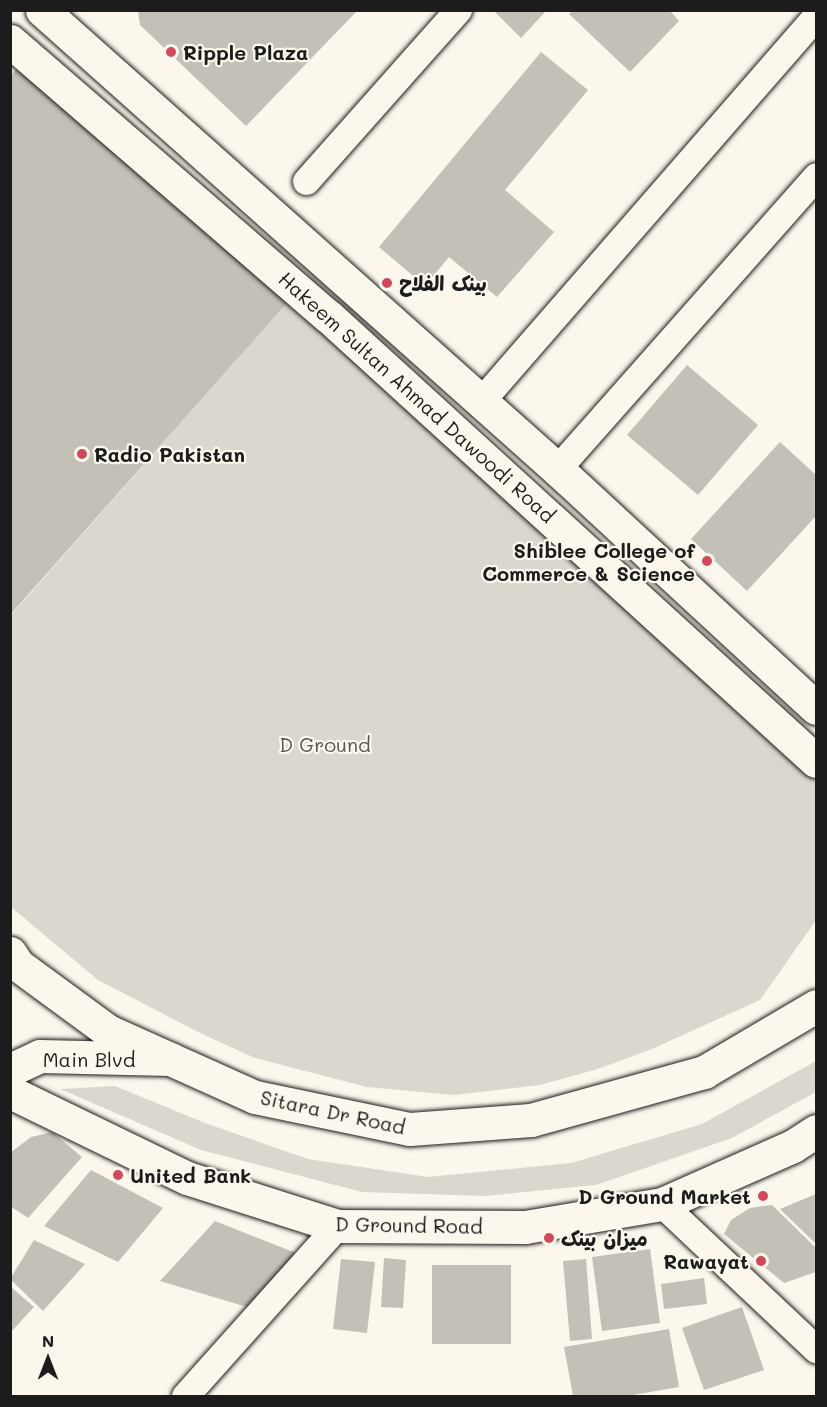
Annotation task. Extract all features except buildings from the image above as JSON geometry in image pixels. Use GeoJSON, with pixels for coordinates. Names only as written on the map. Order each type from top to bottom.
{"type":"FeatureCollection","features":[{"type":"Feature","properties":{"kind":"street"},"geometry":{"type":"LineString","coordinates":[[306,181],[458,10]]}},
{"type":"Feature","properties":{"kind":"street"},"geometry":{"type":"LineString","coordinates":[[16,44],[50,13]]}},
{"type":"Feature","properties":{"kind":"street","name":"Hakeem Sultan Ahmad Dawoodi Road"},"geometry":{"type":"LineString","coordinates":[[50,13],[557,469],[816,708]]}},
{"type":"Feature","properties":{"kind":"street"},"geometry":{"type":"LineString","coordinates":[[480,402],[816,16]]}},
{"type":"Feature","properties":{"kind":"street","name":"Hakeem Sultan Ahmad Dawoodi Road"},"geometry":{"type":"LineString","coordinates":[[16,44],[328,316],[816,761]]}},
{"type":"Feature","properties":{"kind":"street"},"geometry":{"type":"LineString","coordinates":[[557,469],[816,176]]}},
{"type":"Feature","properties":{"kind":"street","name":"Sitara Dr Road"},"geometry":{"type":"LineString","coordinates":[[10,953],[18,965],[108,1031],[255,1097],[410,1129],[531,1120],[704,1072],[816,1006]]}},
{"type":"Feature","properties":{"kind":"street","name":"Main Blvd"},"geometry":{"type":"LineString","coordinates":[[10,1070],[40,1056],[170,1059]]}},
{"type":"Feature","properties":{"kind":"street","name":"D Ground Road"},"geometry":{"type":"LineString","coordinates":[[10,1092],[187,1178],[337,1226],[525,1227],[662,1204],[793,1146],[816,1131]]}},
{"type":"Feature","properties":{"kind":"street"},"geometry":{"type":"LineString","coordinates":[[662,1204],[816,1349]]}},
{"type":"Feature","properties":{"kind":"street"},"geometry":{"type":"LineString","coordinates":[[185,1396],[337,1226]]}},
{"type":"Feature","properties":{"kind":"green space","name":"D Ground"},"geometry":{"type":"Polygon","coordinates":[[[295,294],[816,773],[816,920],[760,1000],[652,1049],[598,1069],[540,1085],[454,1095],[367,1087],[255,1058],[202,1034],[98,980],[11,907],[11,615],[295,294]]]}},
{"type":"Feature","properties":{"kind":"green space"},"geometry":{"type":"Polygon","coordinates":[[[816,1061],[816,1092],[732,1138],[596,1185],[485,1196],[362,1192],[201,1150],[60,1089],[115,1086],[205,1123],[308,1159],[428,1177],[571,1163],[702,1124],[816,1061]]]}},
{"type":"Feature","properties":{"kind":"place","name":"Ripple Plaza"},"geometry":{"type":"Point","coordinates":[171,52]}},
{"type":"Feature","properties":{"kind":"place","name":"بینک الفلاح"},"geometry":{"type":"Point","coordinates":[387,283]}},
{"type":"Feature","properties":{"kind":"place","name":"Radio Pakistan"},"geometry":{"type":"Point","coordinates":[82,454]}},
{"type":"Feature","properties":{"kind":"place","name":"Shiblee College of Commerce & Science"},"geometry":{"type":"Point","coordinates":[707,561]}},
{"type":"Feature","properties":{"kind":"place","name":"United Bank"},"geometry":{"type":"Point","coordinates":[118,1175]}},
{"type":"Feature","properties":{"kind":"place","name":"D Ground Market"},"geometry":{"type":"Point","coordinates":[763,1196]}},
{"type":"Feature","properties":{"kind":"place","name":"میزان بینک"},"geometry":{"type":"Point","coordinates":[549,1238]}},
{"type":"Feature","properties":{"kind":"place","name":"Rawayat"},"geometry":{"type":"Point","coordinates":[761,1261]}}]}
